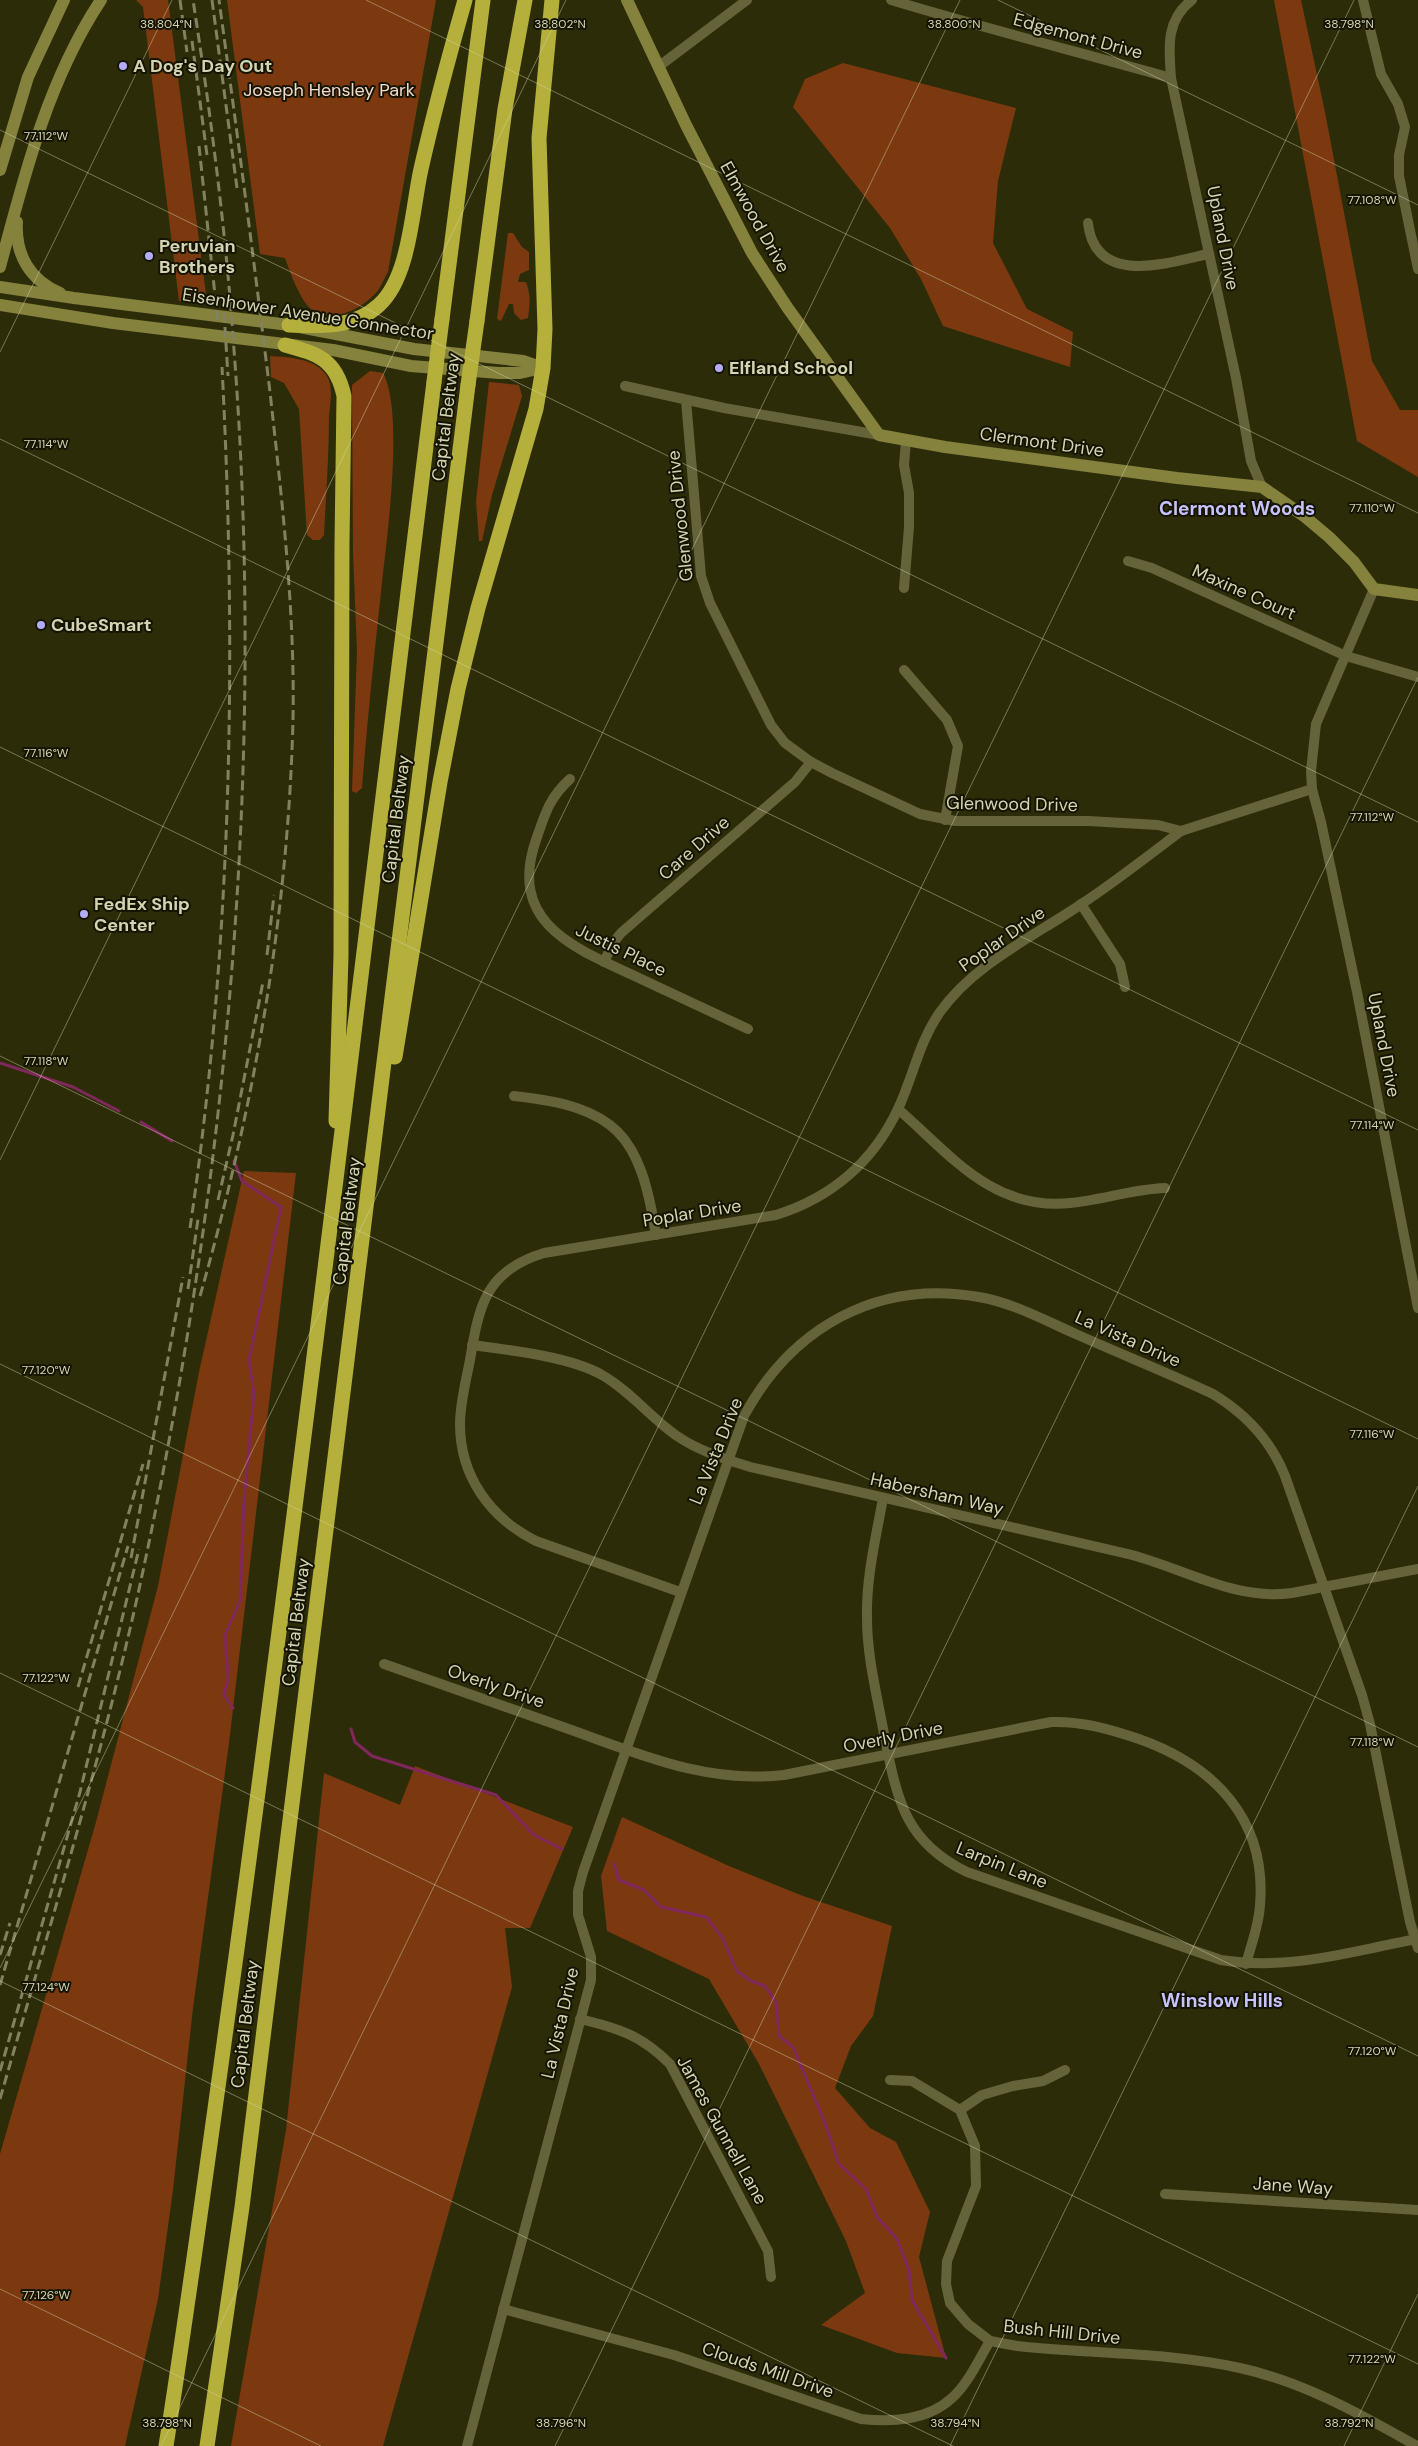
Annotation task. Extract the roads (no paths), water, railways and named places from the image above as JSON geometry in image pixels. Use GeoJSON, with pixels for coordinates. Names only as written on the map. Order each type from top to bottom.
{"type":"FeatureCollection","features":[{"type":"Feature","properties":{"kind":"highway"},"geometry":{"type":"LineString","coordinates":[[289,325],[332,326],[353,321],[379,305],[390,292],[401,266],[447,62],[465,0]]}},
{"type":"Feature","properties":{"kind":"highway","name":"Capital Beltway"},"geometry":{"type":"LineString","coordinates":[[166,2446],[254,1823],[349,1088],[434,382],[483,0]]}},
{"type":"Feature","properties":{"kind":"highway","name":"Capital Beltway"},"geometry":{"type":"LineString","coordinates":[[207,2446],[242,2206],[468,385],[501,138],[525,0]]}},
{"type":"Feature","properties":{"kind":"highway"},"geometry":{"type":"LineString","coordinates":[[366,1216],[458,689],[478,608],[536,409],[545,330],[540,138],[552,0]]}},
{"type":"Feature","properties":{"kind":"highway"},"geometry":{"type":"LineString","coordinates":[[285,345],[309,351],[328,362],[340,378],[344,396],[340,982],[336,1126],[317,1329]]}},
{"type":"Feature","properties":{"kind":"main road"},"geometry":{"type":"LineString","coordinates":[[0,170],[28,77],[64,0]]}},
{"type":"Feature","properties":{"kind":"main road"},"geometry":{"type":"LineString","coordinates":[[0,267],[18,200],[47,109],[72,52],[101,0]]}},
{"type":"Feature","properties":{"kind":"main road","name":"Elmwood Drive"},"geometry":{"type":"LineString","coordinates":[[627,0],[658,67],[752,252],[787,307],[879,435]]}},
{"type":"Feature","properties":{"kind":"main road"},"geometry":{"type":"LineString","coordinates":[[18,200],[17,241],[20,255],[27,267],[49,288],[74,298]]}},
{"type":"Feature","properties":{"kind":"main road","name":"Eisenhower Avenue Connector"},"geometry":{"type":"LineString","coordinates":[[0,286],[74,298],[289,325],[414,349],[522,361],[542,368]]}},
{"type":"Feature","properties":{"kind":"main road","name":"Eisenhower Avenue Connector"},"geometry":{"type":"LineString","coordinates":[[0,305],[30,311],[333,350],[411,366],[506,373],[542,368]]}},
{"type":"Feature","properties":{"kind":"main road","name":"Clermont Drive"},"geometry":{"type":"LineString","coordinates":[[879,435],[906,441],[1177,478],[1262,486],[1299,512],[1328,537],[1354,562],[1374,589]]}},
{"type":"Feature","properties":{"kind":"main road"},"geometry":{"type":"LineString","coordinates":[[1374,589],[1418,595]]}},
{"type":"Feature","properties":{"kind":"street"},"geometry":{"type":"LineString","coordinates":[[658,67],[748,0]]}},
{"type":"Feature","properties":{"kind":"street","name":"Edgemont Drive"},"geometry":{"type":"LineString","coordinates":[[891,0],[991,30],[1035,40],[1171,78]]}},
{"type":"Feature","properties":{"kind":"street","name":"Upland Drive"},"geometry":{"type":"LineString","coordinates":[[1192,0],[1177,16],[1168,40],[1171,78],[1236,378],[1251,461],[1262,486]]}},
{"type":"Feature","properties":{"kind":"street"},"geometry":{"type":"LineString","coordinates":[[1363,0],[1381,74],[1398,104],[1405,127],[1399,155],[1399,176],[1418,270]]}},
{"type":"Feature","properties":{"kind":"street"},"geometry":{"type":"LineString","coordinates":[[1088,223],[1089,232],[1099,250],[1110,259],[1124,265],[1148,267],[1208,254]]}},
{"type":"Feature","properties":{"kind":"street","name":"Clermont Drive"},"geometry":{"type":"LineString","coordinates":[[624,386],[686,400],[879,435]]}},
{"type":"Feature","properties":{"kind":"street","name":"Glenwood Drive"},"geometry":{"type":"LineString","coordinates":[[686,400],[698,558],[705,590],[771,725],[785,742],[811,762],[898,805],[920,814],[945,820],[974,822],[1088,821],[1158,825],[1181,831]]}},
{"type":"Feature","properties":{"kind":"street"},"geometry":{"type":"LineString","coordinates":[[904,588],[909,527],[908,493],[904,464],[906,441]]}},
{"type":"Feature","properties":{"kind":"street","name":"Maxine Court"},"geometry":{"type":"LineString","coordinates":[[1128,561],[1152,568],[1346,656],[1418,677]]}},
{"type":"Feature","properties":{"kind":"street"},"geometry":{"type":"LineString","coordinates":[[1181,831],[1312,789],[1310,771],[1316,724],[1374,589]]}},
{"type":"Feature","properties":{"kind":"street"},"geometry":{"type":"LineString","coordinates":[[904,670],[947,720],[958,746],[945,820]]}},
{"type":"Feature","properties":{"kind":"street","name":"Care Drive"},"geometry":{"type":"LineString","coordinates":[[604,962],[613,943],[621,933],[795,782],[811,762]]}},
{"type":"Feature","properties":{"kind":"street","name":"Justis Place"},"geometry":{"type":"LineString","coordinates":[[570,779],[556,791],[546,809],[531,856],[531,888],[539,912],[553,932],[572,947],[748,1029]]}},
{"type":"Feature","properties":{"kind":"street","name":"Upland Drive"},"geometry":{"type":"LineString","coordinates":[[1312,789],[1321,822],[1355,983],[1418,1308]]}},
{"type":"Feature","properties":{"kind":"street","name":"Poplar Drive"},"geometry":{"type":"LineString","coordinates":[[680,1592],[536,1541],[510,1526],[490,1507],[471,1476],[461,1439],[461,1411],[472,1345],[478,1316],[486,1297],[500,1277],[522,1261],[544,1253],[776,1215],[813,1201],[840,1184],[863,1161],[885,1133],[898,1109],[926,1037],[954,994],[980,970],[1082,904],[1181,831]]}},
{"type":"Feature","properties":{"kind":"street"},"geometry":{"type":"LineString","coordinates":[[1082,904],[1120,964],[1125,987]]}},
{"type":"Feature","properties":{"kind":"street"},"geometry":{"type":"LineString","coordinates":[[514,1096],[555,1101],[575,1106],[598,1117],[617,1132],[634,1153],[644,1175],[656,1235]]}},
{"type":"Feature","properties":{"kind":"street"},"geometry":{"type":"LineString","coordinates":[[898,1109],[970,1174],[990,1187],[1012,1196],[1041,1202],[1067,1204],[1142,1190],[1165,1188]]}},
{"type":"Feature","properties":{"kind":"street","name":"La Vista Drive"},"geometry":{"type":"LineString","coordinates":[[467,2446],[591,1980],[591,1958],[578,1915],[578,1891],[583,1872],[627,1750],[680,1592],[744,1416],[764,1382],[790,1353],[822,1327],[860,1308],[900,1297],[942,1293],[981,1298],[1019,1309],[1201,1389],[1223,1400],[1241,1414],[1264,1438],[1280,1465],[1362,1695],[1370,1724],[1417,1942]]}},
{"type":"Feature","properties":{"kind":"street","name":"Habersham Way"},"geometry":{"type":"LineString","coordinates":[[472,1345],[567,1362],[592,1370],[615,1383],[677,1436],[701,1450],[750,1467],[1130,1555],[1244,1593],[1275,1595],[1418,1568]]}},
{"type":"Feature","properties":{"kind":"street","name":"Larpin Lane"},"geometry":{"type":"LineString","coordinates":[[884,1498],[871,1560],[867,1617],[870,1662],[896,1794],[908,1821],[926,1845],[952,1865],[998,1883],[1221,1960],[1246,1964],[1305,1962],[1417,1942]]}},
{"type":"Feature","properties":{"kind":"street","name":"Overly Drive"},"geometry":{"type":"LineString","coordinates":[[384,1664],[627,1750],[694,1771],[743,1778],[784,1775],[1035,1724],[1066,1722],[1107,1728],[1158,1746],[1184,1758],[1208,1775],[1227,1795],[1244,1821],[1255,1848],[1260,1874],[1258,1921],[1246,1964]]}},
{"type":"Feature","properties":{"kind":"street","name":"James Gunnell Lane"},"geometry":{"type":"LineString","coordinates":[[580,2019],[619,2028],[636,2036],[654,2047],[670,2064],[768,2250],[770,2277]]}},
{"type":"Feature","properties":{"kind":"street"},"geometry":{"type":"LineString","coordinates":[[890,2080],[912,2081],[960,2110],[982,2095],[1014,2086],[1043,2081],[1065,2070]]}},
{"type":"Feature","properties":{"kind":"street","name":"Bush Hill Drive"},"geometry":{"type":"LineString","coordinates":[[960,2110],[975,2146],[976,2186],[947,2260],[946,2284],[950,2303],[968,2324],[990,2341],[1017,2346],[1199,2361],[1240,2368],[1278,2378],[1333,2400],[1417,2446]]}},
{"type":"Feature","properties":{"kind":"street","name":"Jane Way"},"geometry":{"type":"LineString","coordinates":[[1165,2194],[1418,2210]]}},
{"type":"Feature","properties":{"kind":"street","name":"Clouds Mill Drive"},"geometry":{"type":"LineString","coordinates":[[503,2309],[674,2355],[861,2419],[889,2422],[923,2415],[952,2398],[973,2371],[990,2341]]}},
{"type":"Feature","properties":{"kind":"waterway"},"geometry":{"type":"LineString","coordinates":[[0,1063],[73,1087],[119,1111]]}},
{"type":"Feature","properties":{"kind":"waterway"},"geometry":{"type":"LineString","coordinates":[[141,1122],[172,1141]]}},
{"type":"Feature","properties":{"kind":"waterway"},"geometry":{"type":"LineString","coordinates":[[233,1708],[224,1695],[228,1679],[225,1635],[240,1601],[244,1500],[254,1394],[249,1360],[281,1207],[242,1181],[234,1161]]}},
{"type":"Feature","properties":{"kind":"waterway"},"geometry":{"type":"LineString","coordinates":[[351,1729],[355,1742],[372,1756],[496,1795],[534,1835],[562,1849]]}},
{"type":"Feature","properties":{"kind":"waterway"},"geometry":{"type":"LineString","coordinates":[[614,1864],[619,1880],[644,1890],[661,1907],[706,1917],[722,1937],[737,1971],[751,1981],[765,1986],[776,2002],[779,2036],[793,2047],[825,2123],[839,2164],[866,2189],[877,2217],[897,2239],[909,2270],[912,2300],[946,2358]]}},
{"type":"Feature","properties":{"kind":"railway"},"geometry":{"type":"LineString","coordinates":[[180,0],[187,52]]}},
{"type":"Feature","properties":{"kind":"railway"},"geometry":{"type":"LineString","coordinates":[[0,2099],[90,1784],[138,1594],[169,1441],[195,1286],[216,1131],[231,975],[241,819],[245,663],[243,506],[227,262],[212,131],[193,0]]}},
{"type":"Feature","properties":{"kind":"railway"},"geometry":{"type":"LineString","coordinates":[[212,0],[237,188]]}},
{"type":"Feature","properties":{"kind":"railway"},"geometry":{"type":"LineString","coordinates":[[200,1296],[237,1154],[265,1011],[276,939],[284,866],[293,720],[290,597],[279,474],[258,294],[219,0]]}},
{"type":"Feature","properties":{"kind":"railway"},"geometry":{"type":"LineString","coordinates":[[192,41],[207,155]]}},
{"type":"Feature","properties":{"kind":"railway"},"geometry":{"type":"LineString","coordinates":[[199,146],[218,323]]}},
{"type":"Feature","properties":{"kind":"railway"},"geometry":{"type":"LineString","coordinates":[[224,312],[228,376]]}},
{"type":"Feature","properties":{"kind":"railway"},"geometry":{"type":"LineString","coordinates":[[190,1228],[215,1014],[223,906],[227,799],[230,691],[229,583],[222,367]]}},
{"type":"Feature","properties":{"kind":"railway"},"geometry":{"type":"LineString","coordinates":[[267,955],[274,895]]}},
{"type":"Feature","properties":{"kind":"railway"},"geometry":{"type":"LineString","coordinates":[[218,1200],[233,1135],[263,982]]}},
{"type":"Feature","properties":{"kind":"railway"},"geometry":{"type":"LineString","coordinates":[[188,1289],[198,1219]]}},
{"type":"Feature","properties":{"kind":"railway"},"geometry":{"type":"LineString","coordinates":[[131,1558],[183,1277]]}},
{"type":"Feature","properties":{"kind":"railway"},"geometry":{"type":"LineString","coordinates":[[78,1687],[143,1464]]}},
{"type":"Feature","properties":{"kind":"railway"},"geometry":{"type":"LineString","coordinates":[[0,1985],[128,1546]]}},
{"type":"Feature","properties":{"kind":"railway"},"geometry":{"type":"LineString","coordinates":[[0,2071],[80,1792],[139,1549]]}},
{"type":"Feature","properties":{"kind":"railway"},"geometry":{"type":"LineString","coordinates":[[0,1955],[10,1923]]}},
{"type":"Feature","properties":{"kind":"place","name":"A Dog's Day Out"},"geometry":{"type":"Point","coordinates":[123,66]}},
{"type":"Feature","properties":{"kind":"place","name":"Peruvian Brothers"},"geometry":{"type":"Point","coordinates":[149,256]}},
{"type":"Feature","properties":{"kind":"place","name":"Elfland School"},"geometry":{"type":"Point","coordinates":[719,368]}},
{"type":"Feature","properties":{"kind":"place","name":"CubeSmart"},"geometry":{"type":"Point","coordinates":[41,625]}},
{"type":"Feature","properties":{"kind":"place","name":"FedEx Ship Center"},"geometry":{"type":"Point","coordinates":[84,914]}},
{"type":"Feature","properties":{"kind":"district","name":"Clermont Woods"},"geometry":{"type":"Point","coordinates":[1237,508]}},
{"type":"Feature","properties":{"kind":"district","name":"Winslow Hills"},"geometry":{"type":"Point","coordinates":[1222,2000]}},
{"type":"Feature","properties":{"kind":"park label","name":"Joseph Hensley Park"},"geometry":{"type":"Point","coordinates":[329,90]}}]}
